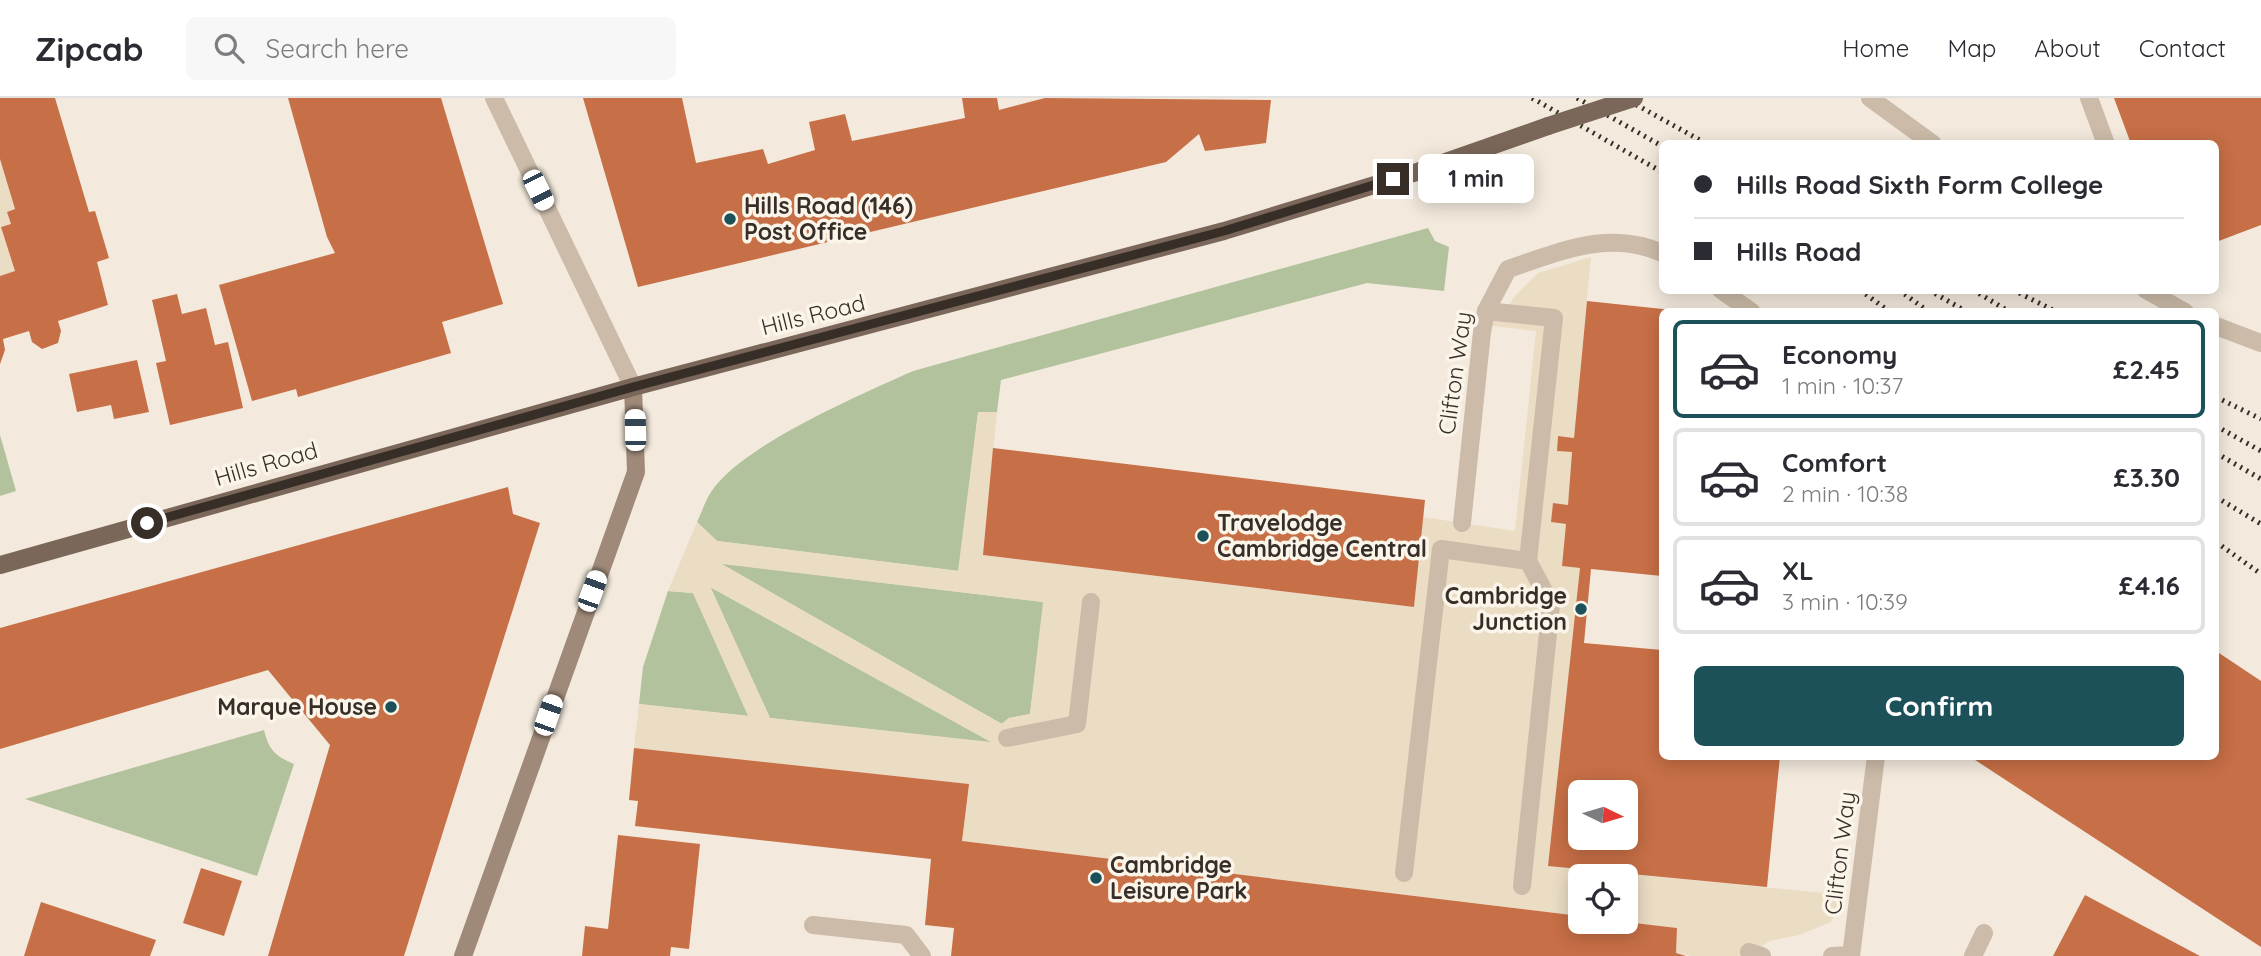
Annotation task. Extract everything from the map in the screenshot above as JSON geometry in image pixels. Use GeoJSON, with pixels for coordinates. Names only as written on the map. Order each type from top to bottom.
{"type":"FeatureCollection","features":[{"type":"Feature","properties":{"kind":"main road","name":"Hills Road"},"geometry":{"type":"LineString","coordinates":[[0,565],[633,387],[1224,231],[1417,172],[1548,125],[1634,98]]}},
{"type":"Feature","properties":{"kind":"street"},"geometry":{"type":"LineString","coordinates":[[463,956],[636,472],[633,387],[494,98]]}},
{"type":"Feature","properties":{"kind":"street"},"geometry":{"type":"LineString","coordinates":[[1870,98],[1928,140]]}},
{"type":"Feature","properties":{"kind":"street"},"geometry":{"type":"LineString","coordinates":[[2089,98],[2105,140]]}},
{"type":"Feature","properties":{"kind":"street","name":"Clifton Way"},"geometry":{"type":"LineString","coordinates":[[1462,523],[1486,311],[1508,269],[1554,254],[1616,240],[1646,245],[1659,252]]}},
{"type":"Feature","properties":{"kind":"street"},"geometry":{"type":"LineString","coordinates":[[1727,294],[1746,308]]}},
{"type":"Feature","properties":{"kind":"street"},"geometry":{"type":"LineString","coordinates":[[2153,294],[2178,308]]}},
{"type":"Feature","properties":{"kind":"street"},"geometry":{"type":"LineString","coordinates":[[1486,311],[1554,318],[1528,561],[1551,604],[1522,886]]}},
{"type":"Feature","properties":{"kind":"street"},"geometry":{"type":"LineString","coordinates":[[2219,327],[2261,343]]}},
{"type":"Feature","properties":{"kind":"street"},"geometry":{"type":"LineString","coordinates":[[1404,873],[1441,549],[1528,561]]}},
{"type":"Feature","properties":{"kind":"street"},"geometry":{"type":"LineString","coordinates":[[1007,738],[1077,724],[1091,602]]}},
{"type":"Feature","properties":{"kind":"street","name":"Clifton Way"},"geometry":{"type":"LineString","coordinates":[[1851,955],[1875,760]]}},
{"type":"Feature","properties":{"kind":"street"},"geometry":{"type":"LineString","coordinates":[[813,925],[906,935],[922,956]]}},
{"type":"Feature","properties":{"kind":"street"},"geometry":{"type":"LineString","coordinates":[[1972,956],[1984,933]]}},
{"type":"Feature","properties":{"kind":"street"},"geometry":{"type":"LineString","coordinates":[[1832,956],[1851,955]]}},
{"type":"Feature","properties":{"kind":"green space"},"geometry":{"type":"Polygon","coordinates":[[[1428,228],[1435,241],[1449,247],[1444,291],[1367,283],[1001,380],[997,412],[978,413],[959,571],[717,541],[697,522],[711,492],[748,457],[804,423],[913,371],[1428,228]]]}},
{"type":"Feature","properties":{"kind":"green space"},"geometry":{"type":"Polygon","coordinates":[[[0,435],[16,491],[0,496],[0,435]]]}},
{"type":"Feature","properties":{"kind":"green space"},"geometry":{"type":"Polygon","coordinates":[[[719,563],[1044,602],[1030,714],[1009,718],[1002,724],[719,563]]]}},
{"type":"Feature","properties":{"kind":"green space"},"geometry":{"type":"Polygon","coordinates":[[[710,587],[993,743],[770,718],[710,587]]]}},
{"type":"Feature","properties":{"kind":"green space"},"geometry":{"type":"Polygon","coordinates":[[[668,591],[693,593],[749,716],[639,704],[643,667],[668,591]]]}},
{"type":"Feature","properties":{"kind":"green space"},"geometry":{"type":"Polygon","coordinates":[[[264,730],[274,752],[294,764],[257,876],[25,799],[264,730]]]}},
{"type":"Feature","properties":{"kind":"shaded area"},"geometry":{"type":"Polygon","coordinates":[[[0,159],[15,209],[7,212],[11,224],[1,227],[15,271],[0,276],[0,159]]]}},
{"type":"Feature","properties":{"kind":"shaded area"},"geometry":{"type":"Polygon","coordinates":[[[1591,257],[1574,438],[1558,436],[1557,451],[1572,452],[1568,505],[1553,503],[1551,522],[1566,524],[1562,566],[1580,568],[1548,866],[1568,868],[1568,915],[962,841],[968,784],[634,748],[639,704],[748,716],[693,593],[668,591],[697,522],[717,541],[958,571],[978,412],[997,412],[983,555],[1414,607],[1423,517],[1515,531],[1536,331],[1483,325],[1507,312],[1513,298],[1538,273],[1591,257]],[[722,564],[1001,724],[1009,718],[1030,714],[1043,602],[722,564]],[[712,588],[770,718],[991,742],[712,588]]]}},
{"type":"Feature","properties":{"kind":"shaded area"},"geometry":{"type":"Polygon","coordinates":[[[1638,875],[1845,895],[1831,922],[1799,935],[1770,941],[1745,956],[1692,956],[1676,953],[1677,928],[1638,923],[1638,875]]]}},
{"type":"Feature","properties":{"kind":"building"},"geometry":{"type":"Polygon","coordinates":[[[0,98],[55,98],[89,212],[95,211],[109,258],[97,262],[108,305],[58,321],[61,331],[58,343],[42,349],[32,342],[29,331],[3,339],[5,350],[0,364],[0,276],[15,271],[1,227],[11,224],[7,212],[15,209],[0,159],[0,98]]]}},
{"type":"Feature","properties":{"kind":"building"},"geometry":{"type":"Polygon","coordinates":[[[288,98],[441,98],[503,304],[442,322],[451,353],[298,397],[296,389],[252,401],[219,285],[335,253],[327,237],[288,98]]]}},
{"type":"Feature","properties":{"kind":"building"},"geometry":{"type":"Polygon","coordinates":[[[583,98],[682,98],[696,163],[763,149],[768,164],[815,150],[809,122],[845,114],[852,141],[965,118],[962,98],[997,98],[999,110],[1045,98],[1271,100],[1266,143],[1205,151],[1199,134],[1166,162],[638,287],[583,98]]]}},
{"type":"Feature","properties":{"kind":"building"},"geometry":{"type":"Polygon","coordinates":[[[2114,98],[2261,98],[2261,225],[2219,241],[2219,140],[2130,140],[2114,98]]]}},
{"type":"Feature","properties":{"kind":"building"},"geometry":{"type":"Polygon","coordinates":[[[177,294],[182,314],[206,308],[215,345],[228,342],[243,408],[170,425],[156,363],[166,361],[152,300],[177,294]]]}},
{"type":"Feature","properties":{"kind":"building","name":"Cambridge Junction"},"geometry":{"type":"Polygon","coordinates":[[[1587,301],[1659,309],[1659,576],[1591,569],[1584,643],[1659,650],[1659,760],[1780,760],[1767,887],[1638,875],[1638,864],[1568,864],[1568,868],[1548,866],[1580,568],[1562,566],[1566,524],[1551,522],[1553,503],[1568,505],[1572,452],[1557,451],[1558,436],[1574,438],[1587,301]]]}},
{"type":"Feature","properties":{"kind":"building"},"geometry":{"type":"Polygon","coordinates":[[[137,360],[149,412],[114,419],[111,405],[77,412],[69,374],[137,360]]]}},
{"type":"Feature","properties":{"kind":"building","name":"Travelodge Cambridge Central"},"geometry":{"type":"Polygon","coordinates":[[[993,448],[1425,500],[1414,607],[983,555],[993,448]]]}},
{"type":"Feature","properties":{"kind":"building","name":"Marque House"},"geometry":{"type":"Polygon","coordinates":[[[508,487],[513,514],[540,523],[404,956],[268,956],[330,745],[268,670],[0,749],[0,628],[508,487]]]}},
{"type":"Feature","properties":{"kind":"building"},"geometry":{"type":"Polygon","coordinates":[[[2219,653],[2261,681],[2261,947],[1975,760],[2219,760],[2219,653]]]}},
{"type":"Feature","properties":{"kind":"building","name":"Cambridge Leisure Park"},"geometry":{"type":"Polygon","coordinates":[[[634,748],[969,784],[962,841],[1568,915],[1568,934],[1638,934],[1638,923],[1677,928],[1676,953],[1686,956],[951,956],[954,928],[925,925],[931,859],[635,826],[638,801],[629,800],[634,748]]]}},
{"type":"Feature","properties":{"kind":"building"},"geometry":{"type":"Polygon","coordinates":[[[618,835],[700,844],[689,949],[671,947],[670,956],[582,956],[585,926],[608,929],[618,835]]]}},
{"type":"Feature","properties":{"kind":"building"},"geometry":{"type":"Polygon","coordinates":[[[201,868],[242,881],[224,936],[183,923],[201,868]]]}},
{"type":"Feature","properties":{"kind":"building"},"geometry":{"type":"Polygon","coordinates":[[[2085,895],[2200,956],[2053,956],[2085,895]]]}},
{"type":"Feature","properties":{"kind":"building"},"geometry":{"type":"Polygon","coordinates":[[[41,902],[156,940],[150,956],[24,956],[41,902]]]}},
{"type":"Feature","properties":{"kind":"railway"},"geometry":{"type":"LineString","coordinates":[[1532,98],[1659,170]]}},
{"type":"Feature","properties":{"kind":"railway"},"geometry":{"type":"LineString","coordinates":[[1577,98],[1659,144]]}},
{"type":"Feature","properties":{"kind":"railway"},"geometry":{"type":"LineString","coordinates":[[1624,98],[1700,140]]}},
{"type":"Feature","properties":{"kind":"railway"},"geometry":{"type":"LineString","coordinates":[[1865,294],[1885,308]]}},
{"type":"Feature","properties":{"kind":"railway"},"geometry":{"type":"LineString","coordinates":[[1904,294],[1924,308]]}},
{"type":"Feature","properties":{"kind":"railway"},"geometry":{"type":"LineString","coordinates":[[1936,294],[1960,308]]}},
{"type":"Feature","properties":{"kind":"railway"},"geometry":{"type":"LineString","coordinates":[[1980,294],[2003,308]]}},
{"type":"Feature","properties":{"kind":"railway"},"geometry":{"type":"LineString","coordinates":[[2021,294],[2049,308]]}},
{"type":"Feature","properties":{"kind":"railway"},"geometry":{"type":"LineString","coordinates":[[2219,398],[2261,419]]}},
{"type":"Feature","properties":{"kind":"railway"},"geometry":{"type":"LineString","coordinates":[[2219,428],[2261,451]]}},
{"type":"Feature","properties":{"kind":"railway"},"geometry":{"type":"LineString","coordinates":[[2219,455],[2261,479]]}},
{"type":"Feature","properties":{"kind":"railway"},"geometry":{"type":"LineString","coordinates":[[2219,499],[2261,524]]}},
{"type":"Feature","properties":{"kind":"railway"},"geometry":{"type":"LineString","coordinates":[[2219,544],[2261,574]]}},
{"type":"Feature","properties":{"kind":"place","name":"Hills Road (146) Post Office"},"geometry":{"type":"Point","coordinates":[730,219]}},
{"type":"Feature","properties":{"kind":"place","name":"Travelodge Cambridge Central"},"geometry":{"type":"Point","coordinates":[1203,536]}},
{"type":"Feature","properties":{"kind":"place","name":"Cambridge Junction"},"geometry":{"type":"Point","coordinates":[1581,609]}},
{"type":"Feature","properties":{"kind":"place","name":"Marque House"},"geometry":{"type":"Point","coordinates":[391,707]}},
{"type":"Feature","properties":{"kind":"place","name":"Cambridge Leisure Park"},"geometry":{"type":"Point","coordinates":[1096,878]}},
{"type":"Feature","properties":{"kind":"route"},"geometry":{"type":"LineString","coordinates":[[147,523],[633,387],[1224,231],[1393,179]]}}]}
